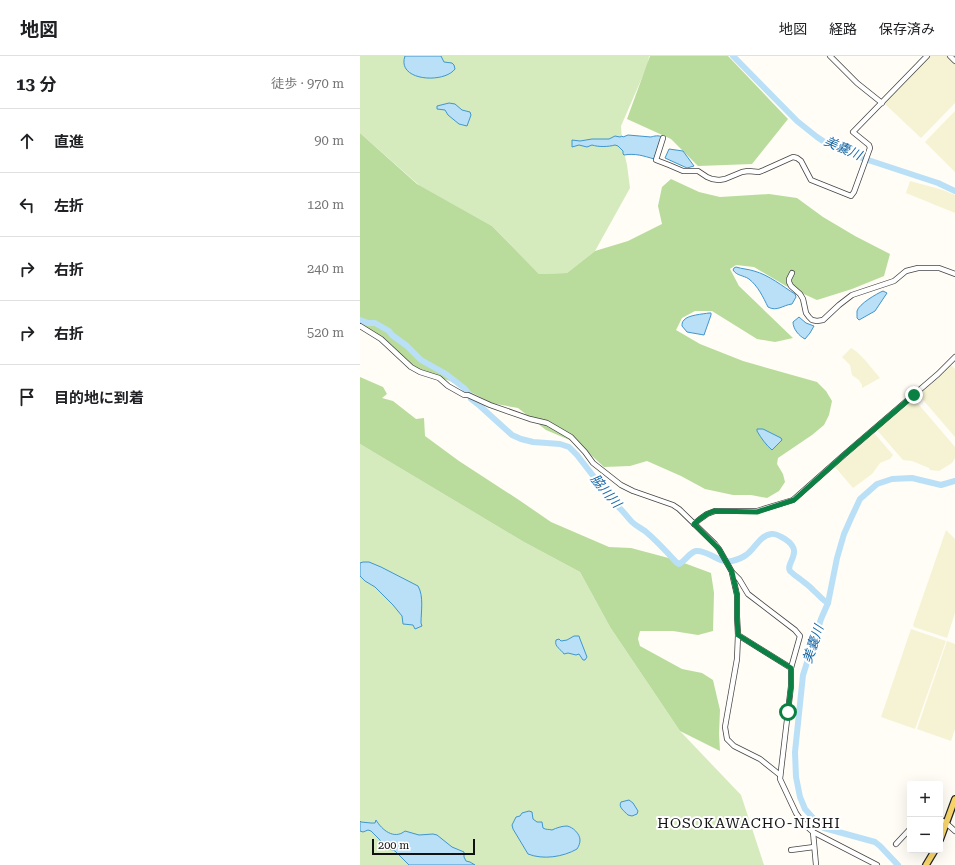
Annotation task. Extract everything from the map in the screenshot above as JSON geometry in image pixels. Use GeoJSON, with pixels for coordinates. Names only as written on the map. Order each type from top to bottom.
{"type":"FeatureCollection","features":[{"type":"Feature","properties":{"kind":"main road"},"geometry":{"type":"LineString","coordinates":[[943,832],[955,799]]}},
{"type":"Feature","properties":{"kind":"main road"},"geometry":{"type":"LineString","coordinates":[[926,865],[933,853]]}},
{"type":"Feature","properties":{"kind":"street"},"geometry":{"type":"LineString","coordinates":[[830,56],[857,83],[882,103]]}},
{"type":"Feature","properties":{"kind":"street"},"geometry":{"type":"LineString","coordinates":[[663,138],[656,160],[683,172],[698,171],[707,177],[719,180],[742,172],[759,172],[793,157],[797,158],[801,162],[811,180],[851,196],[854,192],[870,148],[869,145],[853,132],[928,56]]}},
{"type":"Feature","properties":{"kind":"street"},"geometry":{"type":"LineString","coordinates":[[950,56],[955,61]]}},
{"type":"Feature","properties":{"kind":"street"},"geometry":{"type":"LineString","coordinates":[[792,273],[789,279],[791,286],[800,294],[809,317],[817,322],[823,320],[852,295],[894,280],[906,271],[918,268],[939,268],[955,274]]}},
{"type":"Feature","properties":{"kind":"street"},"geometry":{"type":"LineString","coordinates":[[360,326],[381,339],[411,367],[420,372],[439,378],[448,386],[464,395],[468,395],[530,420],[547,423],[571,437],[593,463],[621,485],[679,509],[715,544],[732,572],[739,579],[748,594],[795,630],[800,636],[791,668],[791,686],[780,775],[780,779],[796,813],[803,823],[813,832],[877,865]]}},
{"type":"Feature","properties":{"kind":"street"},"geometry":{"type":"LineString","coordinates":[[694,524],[707,514],[714,511],[757,512],[794,500],[938,374],[955,357]]}},
{"type":"Feature","properties":{"kind":"street"},"geometry":{"type":"LineString","coordinates":[[732,572],[737,595],[738,635],[737,659],[725,727],[727,739],[734,746],[760,759],[780,775]]}},
{"type":"Feature","properties":{"kind":"street"},"geometry":{"type":"LineString","coordinates":[[738,635],[791,668]]}},
{"type":"Feature","properties":{"kind":"street"},"geometry":{"type":"LineString","coordinates":[[943,821],[955,831]]}},
{"type":"Feature","properties":{"kind":"street"},"geometry":{"type":"LineString","coordinates":[[813,832],[816,865]]}},
{"type":"Feature","properties":{"kind":"street"},"geometry":{"type":"LineString","coordinates":[[896,844],[907,832]]}},
{"type":"Feature","properties":{"kind":"street"},"geometry":{"type":"LineString","coordinates":[[791,850],[814,847]]}},
{"type":"Feature","properties":{"kind":"shaded area"},"geometry":{"type":"Polygon","coordinates":[[[930,56],[948,56],[955,63],[955,103],[921,138],[884,103],[930,56]]]}},
{"type":"Feature","properties":{"kind":"shaded area"},"geometry":{"type":"Polygon","coordinates":[[[955,111],[955,172],[925,142],[955,111]]]}},
{"type":"Feature","properties":{"kind":"shaded area"},"geometry":{"type":"Polygon","coordinates":[[[910,181],[943,190],[955,195],[955,213],[906,193],[910,181]]]}},
{"type":"Feature","properties":{"kind":"shaded area"},"geometry":{"type":"Polygon","coordinates":[[[851,348],[865,360],[880,378],[862,388],[859,380],[852,375],[850,365],[842,357],[851,348]]]}},
{"type":"Feature","properties":{"kind":"shaded area"},"geometry":{"type":"Polygon","coordinates":[[[951,365],[955,369],[955,437],[918,394],[951,365]]]}},
{"type":"Feature","properties":{"kind":"shaded area"},"geometry":{"type":"Polygon","coordinates":[[[914,399],[955,447],[955,458],[952,463],[939,471],[930,470],[929,468],[912,461],[903,460],[877,430],[914,399]]]}},
{"type":"Feature","properties":{"kind":"shaded area"},"geometry":{"type":"Polygon","coordinates":[[[874,433],[893,455],[890,459],[880,463],[872,474],[853,488],[835,467],[874,433]]]}},
{"type":"Feature","properties":{"kind":"shaded area"},"geometry":{"type":"Polygon","coordinates":[[[946,530],[955,539],[955,613],[947,638],[914,627],[913,625],[946,530]]]}},
{"type":"Feature","properties":{"kind":"shaded area"},"geometry":{"type":"Polygon","coordinates":[[[911,629],[946,641],[915,729],[881,717],[911,629]]]}},
{"type":"Feature","properties":{"kind":"shaded area"},"geometry":{"type":"Polygon","coordinates":[[[947,641],[955,644],[955,729],[951,741],[917,729],[947,641]]]}},
{"type":"Feature","properties":{"kind":"green space"},"geometry":{"type":"Polygon","coordinates":[[[360,56],[649,56],[648,64],[621,126],[622,143],[630,188],[595,251],[567,273],[539,274],[492,226],[420,186],[360,133],[360,56]]]}},
{"type":"Feature","properties":{"kind":"green space"},"geometry":{"type":"Polygon","coordinates":[[[650,56],[728,56],[788,119],[752,164],[698,166],[671,139],[627,119],[650,56]]]}},
{"type":"Feature","properties":{"kind":"green space"},"geometry":{"type":"Polygon","coordinates":[[[360,133],[417,184],[492,226],[539,274],[567,273],[595,251],[628,241],[662,224],[658,206],[662,187],[671,179],[699,192],[720,197],[769,194],[797,198],[823,217],[890,254],[884,276],[852,289],[817,300],[786,286],[754,267],[736,265],[730,269],[739,286],[793,338],[775,342],[757,339],[712,311],[695,311],[682,318],[676,330],[700,344],[743,361],[817,382],[826,391],[832,401],[829,415],[824,425],[778,458],[777,464],[783,474],[785,482],[779,491],[767,498],[751,495],[733,495],[705,489],[681,476],[647,461],[630,466],[604,467],[579,444],[546,430],[518,408],[491,403],[450,381],[424,372],[394,354],[360,322],[360,133]]]}},
{"type":"Feature","properties":{"kind":"green space"},"geometry":{"type":"Polygon","coordinates":[[[360,377],[383,387],[387,394],[382,398],[393,401],[416,419],[424,418],[425,436],[459,461],[551,522],[609,547],[631,548],[676,560],[711,573],[714,593],[713,631],[698,635],[673,631],[640,631],[638,639],[640,646],[682,669],[702,673],[713,680],[720,710],[720,751],[680,731],[610,627],[580,572],[524,542],[360,444],[360,377]]]}},
{"type":"Feature","properties":{"kind":"green space"},"geometry":{"type":"Polygon","coordinates":[[[360,444],[524,542],[580,572],[610,627],[680,731],[741,795],[764,865],[360,865],[360,444]]]}},
{"type":"Feature","properties":{"kind":"water"},"geometry":{"type":"Polygon","coordinates":[[[405,56],[441,56],[444,62],[452,63],[455,69],[449,74],[441,77],[422,78],[407,71],[404,64],[405,56]]]}},
{"type":"Feature","properties":{"kind":"water"},"geometry":{"type":"Polygon","coordinates":[[[449,103],[455,104],[462,110],[470,112],[471,115],[467,126],[459,124],[448,115],[445,110],[437,109],[437,106],[449,103]]]}},
{"type":"Feature","properties":{"kind":"water"},"geometry":{"type":"Polygon","coordinates":[[[628,135],[662,137],[654,159],[636,155],[624,155],[623,151],[615,145],[592,145],[587,147],[579,145],[572,147],[572,140],[580,141],[609,139],[615,136],[623,137],[628,135]]]}},
{"type":"Feature","properties":{"kind":"water"},"geometry":{"type":"Polygon","coordinates":[[[669,149],[683,151],[694,166],[687,168],[665,158],[669,149]]]}},
{"type":"Feature","properties":{"kind":"water"},"geometry":{"type":"Polygon","coordinates":[[[736,267],[760,273],[780,284],[795,294],[796,297],[792,304],[777,309],[768,307],[755,285],[749,279],[733,270],[736,267]]]}},
{"type":"Feature","properties":{"kind":"water"},"geometry":{"type":"Polygon","coordinates":[[[883,291],[887,293],[875,311],[859,320],[857,318],[858,308],[876,294],[883,291]]]}},
{"type":"Feature","properties":{"kind":"water"},"geometry":{"type":"Polygon","coordinates":[[[711,313],[704,335],[687,332],[682,326],[683,321],[686,318],[711,313]]]}},
{"type":"Feature","properties":{"kind":"water"},"geometry":{"type":"Polygon","coordinates":[[[799,317],[806,323],[814,326],[805,339],[797,332],[793,325],[793,322],[799,317]]]}},
{"type":"Feature","properties":{"kind":"water"},"geometry":{"type":"Polygon","coordinates":[[[757,429],[763,429],[781,438],[782,440],[772,450],[762,439],[757,429]]]}},
{"type":"Feature","properties":{"kind":"water"},"geometry":{"type":"Polygon","coordinates":[[[369,562],[381,567],[418,586],[422,599],[422,626],[415,629],[413,625],[403,624],[402,616],[393,605],[375,587],[360,576],[360,563],[369,562]]]}},
{"type":"Feature","properties":{"kind":"water"},"geometry":{"type":"Polygon","coordinates":[[[574,636],[579,636],[587,657],[585,660],[583,660],[579,654],[564,654],[556,644],[556,640],[567,640],[574,636]]]}},
{"type":"Feature","properties":{"kind":"water"},"geometry":{"type":"Polygon","coordinates":[[[629,800],[638,811],[637,814],[632,816],[628,815],[620,806],[621,802],[629,800]]]}},
{"type":"Feature","properties":{"kind":"water"},"geometry":{"type":"Polygon","coordinates":[[[529,811],[532,812],[533,819],[537,822],[542,822],[544,829],[552,830],[567,826],[574,829],[580,838],[580,843],[577,849],[566,854],[553,857],[540,857],[528,854],[512,825],[516,817],[529,811]]]}},
{"type":"Feature","properties":{"kind":"water"},"geometry":{"type":"Polygon","coordinates":[[[376,820],[385,830],[393,834],[401,834],[405,831],[419,835],[437,835],[452,847],[464,852],[466,861],[475,865],[409,865],[395,851],[384,847],[380,840],[371,831],[360,831],[360,821],[375,823],[376,820]]]}},
{"type":"Feature","properties":{"kind":"waterway","name":"美嚢川"},"geometry":{"type":"LineString","coordinates":[[733,56],[797,121],[826,143],[840,150],[938,183],[955,191]]}},
{"type":"Feature","properties":{"kind":"waterway","name":"脇川川"},"geometry":{"type":"LineString","coordinates":[[360,320],[368,323],[375,323],[389,331],[421,360],[446,374],[464,388],[470,395],[471,399],[512,435],[533,442],[560,444],[569,447],[577,455],[615,504],[635,525],[645,531],[679,564],[696,551],[701,551],[723,561],[732,561],[743,557],[763,537],[775,534],[785,539],[794,548],[794,553],[789,568],[790,571],[828,603]]}},
{"type":"Feature","properties":{"kind":"waterway","name":"美嚢川"},"geometry":{"type":"LineString","coordinates":[[898,865],[875,842],[824,828],[805,809],[800,797],[796,777],[795,752],[803,675],[821,619],[828,603],[837,558],[844,534],[860,499],[877,484],[892,479],[912,478],[941,485],[955,481]]}},
{"type":"Feature","properties":{"kind":"district","name":"HOSOKAWACHO-NISHI"},"geometry":{"type":"Point","coordinates":[749,823]}},
{"type":"Feature","properties":{"kind":"route"},"geometry":{"type":"LineString","coordinates":[[788,712],[791,686],[791,668],[738,635],[737,595],[732,572],[719,549],[694,524],[707,514],[714,511],[757,512],[794,500],[914,395]]}}]}
